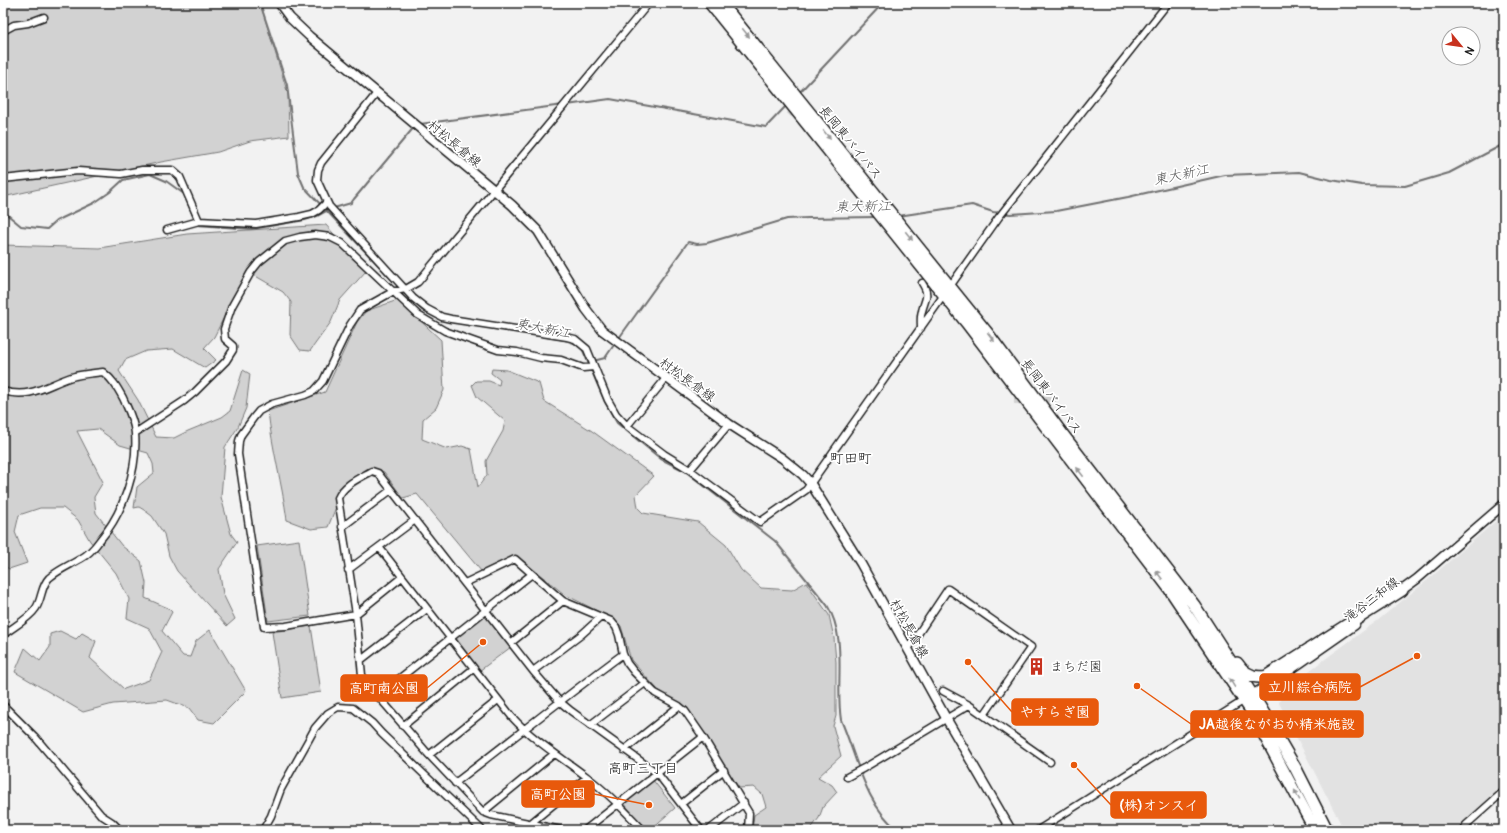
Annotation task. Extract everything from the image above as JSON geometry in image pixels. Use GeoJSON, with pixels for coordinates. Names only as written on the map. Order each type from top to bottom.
{"type":"FeatureCollection","features":[{"type":"Feature","properties":{"kind":"highway","name":"長岡東バイパス"},"geometry":{"type":"LineString","coordinates":[[710,3],[947,291],[988,334],[1063,436],[1194,605],[1247,698],[1252,712],[1315,830]]}},
{"type":"Feature","properties":{"kind":"highway","name":"長岡東バイパス"},"geometry":{"type":"LineString","coordinates":[[721,3],[947,291],[966,322],[1169,588],[1247,698],[1260,707],[1296,769],[1327,830]]}},
{"type":"Feature","properties":{"kind":"highway"},"geometry":{"type":"LineString","coordinates":[[1194,605],[1223,641],[1240,668],[1252,676],[1259,677],[1267,676],[1274,672],[1402,590]]}},
{"type":"Feature","properties":{"kind":"main road","name":"村松長倉線"},"geometry":{"type":"LineString","coordinates":[[279,3],[290,18],[308,36],[512,205],[538,231],[586,309],[602,330],[729,424],[782,458],[804,475],[861,564],[946,718],[1011,830]]}},
{"type":"Feature","properties":{"kind":"main road","name":"滝谷三和線"},"geometry":{"type":"LineString","coordinates":[[1247,698],[1341,636],[1417,579],[1504,504]]}},
{"type":"Feature","properties":{"kind":"street"},"geometry":{"type":"LineString","coordinates":[[402,578],[356,614],[286,626],[264,627],[239,461],[239,442],[247,426],[259,411],[272,404],[305,395],[323,381],[350,325],[360,310],[394,291],[406,289],[418,282],[649,3]]}},
{"type":"Feature","properties":{"kind":"street"},"geometry":{"type":"LineString","coordinates":[[376,93],[321,163],[318,170],[318,180],[327,202],[348,229],[420,304],[442,317],[575,339],[587,349],[608,400],[616,414],[627,426],[760,522],[799,496],[811,484],[999,217],[1168,3]]}},
{"type":"Feature","properties":{"kind":"street"},"geometry":{"type":"LineString","coordinates":[[3,30],[14,25],[28,23],[44,17]]}},
{"type":"Feature","properties":{"kind":"street"},"geometry":{"type":"LineString","coordinates":[[3,179],[78,171],[121,174],[142,170],[172,170],[180,177],[199,221]]}},
{"type":"Feature","properties":{"kind":"street"},"geometry":{"type":"LineString","coordinates":[[167,230],[199,221],[256,224],[312,214],[319,210],[327,202]]}},
{"type":"Feature","properties":{"kind":"street"},"geometry":{"type":"LineString","coordinates":[[135,433],[184,401],[226,361],[233,350],[233,346],[225,339],[224,329],[232,306],[251,272],[259,262],[285,241],[300,237],[315,235],[337,239],[418,315],[445,331],[498,350],[561,360],[583,368],[594,367]]}},
{"type":"Feature","properties":{"kind":"street"},"geometry":{"type":"LineString","coordinates":[[920,328],[922,311],[926,299],[926,290],[922,283]]}},
{"type":"Feature","properties":{"kind":"street"},"geometry":{"type":"LineString","coordinates":[[3,392],[32,393],[74,376],[103,372],[113,380],[128,409],[135,433],[133,469],[126,494],[116,516],[101,540],[82,558],[48,579],[44,585],[37,607],[33,613],[3,635]]}},
{"type":"Feature","properties":{"kind":"street"},"geometry":{"type":"LineString","coordinates":[[627,426],[666,378]]}},
{"type":"Feature","properties":{"kind":"street"},"geometry":{"type":"LineString","coordinates":[[690,470],[729,424]]}},
{"type":"Feature","properties":{"kind":"street"},"geometry":{"type":"LineString","coordinates":[[561,830],[483,812],[429,755],[365,681],[362,675],[356,614],[338,498],[340,493],[350,484],[372,471],[378,473],[559,701],[657,773],[701,830]]}},
{"type":"Feature","properties":{"kind":"street"},"geometry":{"type":"LineString","coordinates":[[342,527],[391,490]]}},
{"type":"Feature","properties":{"kind":"street"},"geometry":{"type":"LineString","coordinates":[[348,570],[415,520]]}},
{"type":"Feature","properties":{"kind":"street"},"geometry":{"type":"LineString","coordinates":[[379,547],[473,669],[524,730],[619,803],[643,830]]}},
{"type":"Feature","properties":{"kind":"street"},"geometry":{"type":"LineString","coordinates":[[465,583],[515,559],[563,601],[611,621],[616,627],[627,663],[655,693],[679,706],[685,711],[703,737],[749,813],[748,830]]}},
{"type":"Feature","properties":{"kind":"street"},"geometry":{"type":"LineString","coordinates":[[377,696],[532,574]]}},
{"type":"Feature","properties":{"kind":"street"},"geometry":{"type":"LineString","coordinates":[[908,649],[948,589],[1031,647],[984,715]]}},
{"type":"Feature","properties":{"kind":"street"},"geometry":{"type":"LineString","coordinates":[[512,642],[563,601]]}},
{"type":"Feature","properties":{"kind":"street"},"geometry":{"type":"LineString","coordinates":[[361,660],[427,609]]}},
{"type":"Feature","properties":{"kind":"street"},"geometry":{"type":"LineString","coordinates":[[534,671],[581,635],[601,617]]}},
{"type":"Feature","properties":{"kind":"street"},"geometry":{"type":"LineString","coordinates":[[455,783],[542,717],[559,701],[623,654]]}},
{"type":"Feature","properties":{"kind":"street"},"geometry":{"type":"LineString","coordinates":[[403,726],[473,669]]}},
{"type":"Feature","properties":{"kind":"street"},"geometry":{"type":"LineString","coordinates":[[590,725],[645,683]]}},
{"type":"Feature","properties":{"kind":"street"},"geometry":{"type":"LineString","coordinates":[[943,690],[984,715],[1050,762]]}},
{"type":"Feature","properties":{"kind":"street"},"geometry":{"type":"LineString","coordinates":[[1038,830],[1247,698]]}},
{"type":"Feature","properties":{"kind":"street"},"geometry":{"type":"LineString","coordinates":[[429,755],[498,700]]}},
{"type":"Feature","properties":{"kind":"street"},"geometry":{"type":"LineString","coordinates":[[3,705],[35,737],[101,815],[112,822],[120,830]]}},
{"type":"Feature","properties":{"kind":"street"},"geometry":{"type":"LineString","coordinates":[[847,777],[969,705]]}},
{"type":"Feature","properties":{"kind":"street"},"geometry":{"type":"LineString","coordinates":[[624,750],[679,706]]}},
{"type":"Feature","properties":{"kind":"street"},"geometry":{"type":"LineString","coordinates":[[263,830],[271,816],[281,789],[315,728],[328,712],[333,709],[344,707],[353,708],[372,723],[482,830]]}},
{"type":"Feature","properties":{"kind":"street"},"geometry":{"type":"LineString","coordinates":[[585,830],[703,737]]}},
{"type":"Feature","properties":{"kind":"street"},"geometry":{"type":"LineString","coordinates":[[483,812],[554,754]]}},
{"type":"Feature","properties":{"kind":"street"},"geometry":{"type":"LineString","coordinates":[[681,804],[724,770]]}},
{"type":"Feature","properties":{"kind":"street"},"geometry":{"type":"LineString","coordinates":[[531,823],[587,777]]}},
{"type":"Feature","properties":{"kind":"street"},"geometry":{"type":"LineString","coordinates":[[1464,830],[1466,825],[1504,791]]}},
{"type":"Feature","properties":{"kind":"street"},"geometry":{"type":"LineString","coordinates":[[709,830],[744,803]]}},
{"type":"Feature","properties":{"kind":"shaded area"},"geometry":{"type":"Polygon","coordinates":[[[3,3],[260,3],[288,94],[289,136],[250,141],[218,152],[161,162],[3,197],[3,3]]]}},
{"type":"Feature","properties":{"kind":"shaded area"},"geometry":{"type":"Polygon","coordinates":[[[326,225],[366,271],[340,300],[331,322],[310,351],[300,350],[290,335],[291,302],[283,292],[247,271],[214,337],[204,348],[216,360],[205,368],[173,349],[146,351],[125,360],[119,371],[138,400],[156,437],[174,438],[222,417],[230,411],[243,370],[250,374],[246,408],[238,427],[225,447],[221,497],[231,534],[237,542],[219,569],[223,594],[235,619],[227,626],[177,571],[169,556],[164,534],[152,516],[139,507],[134,508],[137,487],[154,473],[153,464],[148,453],[120,445],[98,429],[77,431],[103,482],[94,497],[96,513],[122,546],[141,561],[146,583],[145,598],[168,608],[172,612],[162,631],[183,656],[190,657],[196,641],[210,630],[246,691],[214,723],[198,720],[189,708],[167,700],[113,704],[83,712],[15,672],[25,648],[40,661],[50,647],[50,634],[60,631],[76,639],[82,633],[96,641],[90,658],[124,689],[149,680],[162,652],[149,628],[127,618],[129,599],[116,573],[90,541],[78,520],[63,508],[40,508],[19,515],[15,532],[27,563],[9,569],[3,565],[3,245],[99,248],[187,234],[326,225]]]}},
{"type":"Feature","properties":{"kind":"shaded area"},"geometry":{"type":"Polygon","coordinates":[[[398,300],[441,340],[444,390],[436,408],[423,419],[422,439],[447,449],[462,446],[471,449],[478,487],[487,475],[486,461],[503,431],[505,421],[477,397],[472,385],[476,381],[489,381],[499,385],[500,380],[491,373],[492,369],[507,370],[539,383],[544,401],[592,431],[654,476],[636,495],[638,508],[643,513],[698,522],[726,545],[741,570],[761,588],[792,590],[806,582],[829,615],[834,638],[836,662],[836,716],[833,726],[841,756],[818,777],[832,785],[837,792],[823,807],[819,818],[810,830],[752,830],[754,815],[766,807],[762,794],[754,787],[739,788],[689,710],[658,690],[631,660],[621,626],[613,619],[564,594],[518,557],[513,556],[481,571],[417,494],[403,498],[384,472],[374,468],[368,470],[339,491],[335,498],[336,507],[328,527],[311,529],[287,520],[268,411],[325,392],[357,322],[366,311],[398,300]]]}},
{"type":"Feature","properties":{"kind":"shaded area"},"geometry":{"type":"Polygon","coordinates":[[[1504,514],[1504,786],[1457,828],[1458,830],[1344,830],[1279,703],[1283,690],[1377,621],[1430,578],[1504,514]]]}},
{"type":"Feature","properties":{"kind":"shaded area"},"geometry":{"type":"Polygon","coordinates":[[[299,540],[310,616],[268,621],[257,546],[299,540]]]}},
{"type":"Feature","properties":{"kind":"shaded area"},"geometry":{"type":"Polygon","coordinates":[[[485,615],[511,647],[479,671],[456,638],[485,615]]]}},
{"type":"Feature","properties":{"kind":"shaded area"},"geometry":{"type":"Polygon","coordinates":[[[311,626],[321,692],[282,698],[272,632],[311,626]]]}},
{"type":"Feature","properties":{"kind":"shaded area"},"geometry":{"type":"Polygon","coordinates":[[[652,779],[675,808],[650,830],[646,830],[623,802],[652,779]]]}},
{"type":"Feature","properties":{"kind":"waterway"},"geometry":{"type":"LineString","coordinates":[[260,3],[287,85],[298,173],[304,187],[396,284]]}},
{"type":"Feature","properties":{"kind":"waterway"},"geometry":{"type":"LineString","coordinates":[[798,94],[883,3]]}},
{"type":"Feature","properties":{"kind":"waterway"},"geometry":{"type":"LineString","coordinates":[[567,105],[610,99],[766,127],[786,106]]}},
{"type":"Feature","properties":{"kind":"waterway"},"geometry":{"type":"LineString","coordinates":[[420,124],[563,105]]}},
{"type":"Feature","properties":{"kind":"waterway"},"geometry":{"type":"LineString","coordinates":[[334,208],[351,203],[415,126]]}},
{"type":"Feature","properties":{"kind":"waterway","name":"東大新江"},"geometry":{"type":"LineString","coordinates":[[898,216],[972,205],[993,212],[1010,214],[1056,211],[1128,197],[1225,175],[1299,172],[1331,180],[1362,185],[1405,186],[1449,173],[1504,144]]}},
{"type":"Feature","properties":{"kind":"waterway"},"geometry":{"type":"LineString","coordinates":[[3,211],[21,226],[47,229],[56,221],[94,203],[110,192],[123,180],[150,174],[166,181],[184,194],[197,225],[252,229],[305,220],[328,210]]}},
{"type":"Feature","properties":{"kind":"waterway","name":"東大新江"},"geometry":{"type":"LineString","coordinates":[[619,338],[688,242],[697,244],[707,243],[787,219],[877,217]]}},
{"type":"Feature","properties":{"kind":"waterway","name":"東大新江"},"geometry":{"type":"LineString","coordinates":[[412,300],[422,310],[439,319]]}},
{"type":"Feature","properties":{"kind":"waterway","name":"東大新江"},"geometry":{"type":"LineString","coordinates":[[447,321],[565,340],[577,344]]}},
{"type":"Feature","properties":{"kind":"waterway","name":"東大新江"},"geometry":{"type":"LineString","coordinates":[[593,361],[605,358],[616,342]]}},
{"type":"Feature","properties":{"kind":"waterway"},"geometry":{"type":"LineString","coordinates":[[582,348],[605,402],[617,423],[661,459],[685,471],[775,541],[827,605],[833,618],[839,647],[839,691],[841,720],[863,780],[870,794],[877,807],[887,820],[898,830]]}},
{"type":"Feature","properties":{"kind":"tunnel"},"geometry":{"type":"LineString","coordinates":[[789,115],[808,96]]}},
{"type":"Feature","properties":{"kind":"tunnel"},"geometry":{"type":"LineString","coordinates":[[1036,400],[1056,399]]}},
{"type":"Feature","properties":{"kind":"tunnel"},"geometry":{"type":"LineString","coordinates":[[1014,401],[1027,401]]}},
{"type":"Feature","properties":{"kind":"place","name":"高町南公園"},"geometry":{"type":"Point","coordinates":[483,642]}},
{"type":"Feature","properties":{"kind":"place","name":"立川綜合病院"},"geometry":{"type":"Point","coordinates":[1417,656]}},
{"type":"Feature","properties":{"kind":"place","name":"やすらぎ園"},"geometry":{"type":"Point","coordinates":[968,662]}},
{"type":"Feature","properties":{"kind":"place","name":"まちだ園"},"geometry":{"type":"Point","coordinates":[1037,666]}},
{"type":"Feature","properties":{"kind":"place","name":"JA越後ながおか精米施設"},"geometry":{"type":"Point","coordinates":[1137,686]}},
{"type":"Feature","properties":{"kind":"place","name":"(株)オンスイ"},"geometry":{"type":"Point","coordinates":[1074,765]}},
{"type":"Feature","properties":{"kind":"place","name":"高町公園"},"geometry":{"type":"Point","coordinates":[649,805]}},
{"type":"Feature","properties":{"kind":"district","name":"町田町"},"geometry":{"type":"Point","coordinates":[851,458]}},
{"type":"Feature","properties":{"kind":"district","name":"高町三丁目"},"geometry":{"type":"Point","coordinates":[643,768]}}]}
